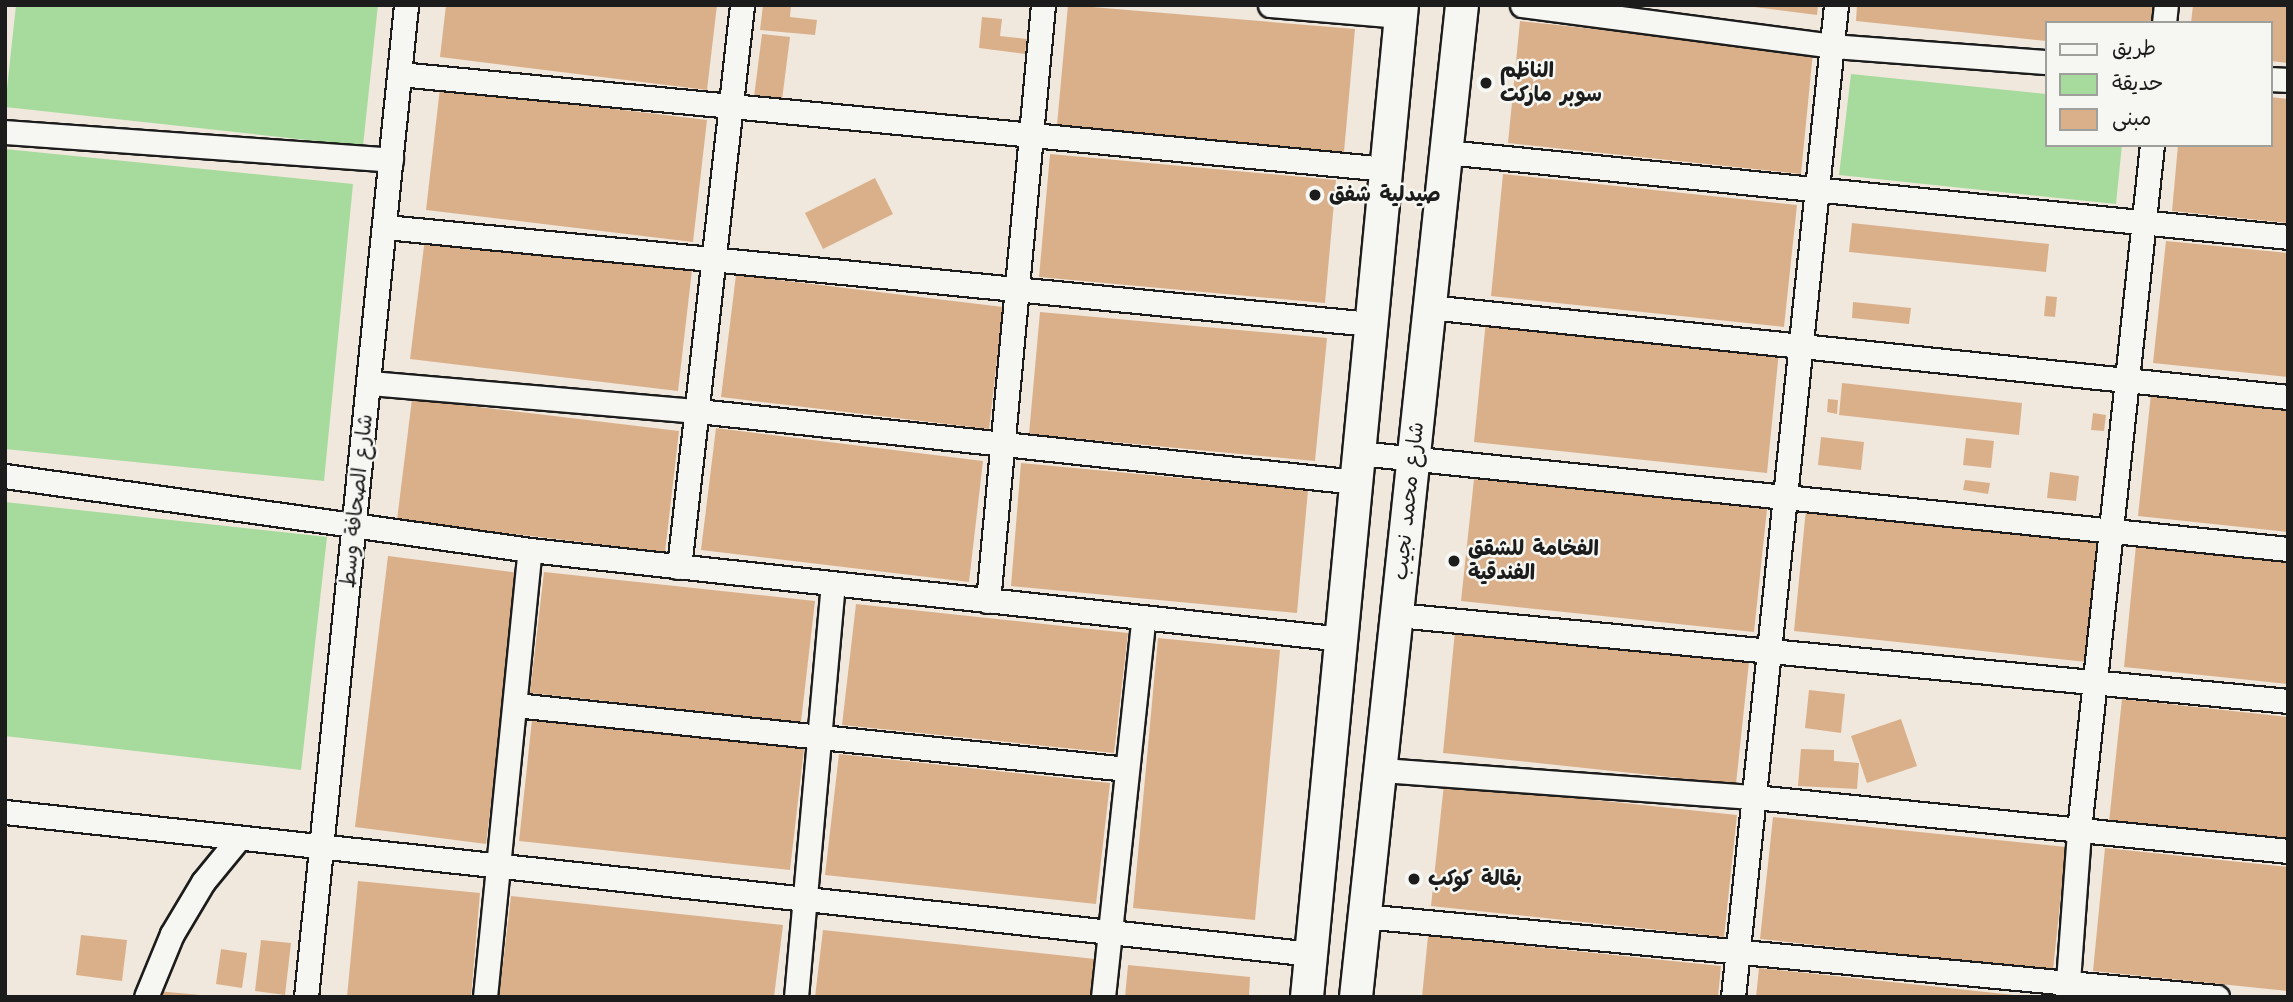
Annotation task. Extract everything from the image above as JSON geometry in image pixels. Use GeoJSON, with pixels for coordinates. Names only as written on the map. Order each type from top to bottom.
{"type":"FeatureCollection","features":[{"type":"Feature","properties":{"kind":"main road","name":"شارع محمد نجيب"},"geometry":{"type":"LineString","coordinates":[[1356,997],[1363,916],[1383,770],[1413,457],[1462,5]]}},
{"type":"Feature","properties":{"kind":"main road"},"geometry":{"type":"LineString","coordinates":[[1307,997],[1401,11]]}},
{"type":"Feature","properties":{"kind":"street","name":"شارع الصحافة وسط"},"geometry":{"type":"LineString","coordinates":[[306,997],[319,847],[386,227],[406,5]]}},
{"type":"Feature","properties":{"kind":"street"},"geometry":{"type":"LineString","coordinates":[[679,567],[717,258],[742,5]]}},
{"type":"Feature","properties":{"kind":"street"},"geometry":{"type":"LineString","coordinates":[[988,601],[1018,290],[1027,137],[1042,5]]}},
{"type":"Feature","properties":{"kind":"street"},"geometry":{"type":"LineString","coordinates":[[1270,5],[1401,11]]}},
{"type":"Feature","properties":{"kind":"street"},"geometry":{"type":"LineString","coordinates":[[1522,5],[1832,46],[2044,62]]}},
{"type":"Feature","properties":{"kind":"street"},"geometry":{"type":"LineString","coordinates":[[1733,997],[1836,5]]}},
{"type":"Feature","properties":{"kind":"street"},"geometry":{"type":"LineString","coordinates":[[399,74],[732,109],[1385,170]]}},
{"type":"Feature","properties":{"kind":"street"},"geometry":{"type":"LineString","coordinates":[[5,132],[391,160]]}},
{"type":"Feature","properties":{"kind":"street"},"geometry":{"type":"LineString","coordinates":[[2067,989],[2079,830],[2152,147]]}},
{"type":"Feature","properties":{"kind":"street"},"geometry":{"type":"LineString","coordinates":[[1446,152],[1818,194],[2288,237]]}},
{"type":"Feature","properties":{"kind":"street"},"geometry":{"type":"LineString","coordinates":[[386,227],[1370,324]]}},
{"type":"Feature","properties":{"kind":"street"},"geometry":{"type":"LineString","coordinates":[[1429,307],[1802,343],[2288,397]]}},
{"type":"Feature","properties":{"kind":"street"},"geometry":{"type":"LineString","coordinates":[[370,383],[698,411],[1003,445],[1357,468],[1413,457],[1786,499],[2288,549]]}},
{"type":"Feature","properties":{"kind":"street"},"geometry":{"type":"LineString","coordinates":[[5,476],[530,550],[1143,621],[1342,639]]}},
{"type":"Feature","properties":{"kind":"street"},"geometry":{"type":"LineString","coordinates":[[485,997],[530,550]]}},
{"type":"Feature","properties":{"kind":"street"},"geometry":{"type":"LineString","coordinates":[[796,997],[834,585]]}},
{"type":"Feature","properties":{"kind":"street"},"geometry":{"type":"LineString","coordinates":[[1397,615],[1769,655],[2288,701]]}},
{"type":"Feature","properties":{"kind":"street"},"geometry":{"type":"LineString","coordinates":[[1103,997],[1143,621]]}},
{"type":"Feature","properties":{"kind":"street"},"geometry":{"type":"LineString","coordinates":[[515,705],[1126,769]]}},
{"type":"Feature","properties":{"kind":"street"},"geometry":{"type":"LineString","coordinates":[[1383,770],[1754,797],[2288,851]]}},
{"type":"Feature","properties":{"kind":"street"},"geometry":{"type":"LineString","coordinates":[[5,812],[1312,954]]}},
{"type":"Feature","properties":{"kind":"street"},"geometry":{"type":"LineString","coordinates":[[146,997],[178,923],[239,838]]}},
{"type":"Feature","properties":{"kind":"street"},"geometry":{"type":"LineString","coordinates":[[1363,916],[1738,949],[2067,989],[2217,997]]}},
{"type":"Feature","properties":{"kind":"green space"},"geometry":{"type":"Polygon","coordinates":[[[16,5],[378,5],[363,146],[5,107],[16,5]]]}},
{"type":"Feature","properties":{"kind":"green space"},"geometry":{"type":"Polygon","coordinates":[[[1851,74],[2044,94],[2044,147],[2122,147],[2116,204],[1839,175],[1851,74]]]}},
{"type":"Feature","properties":{"kind":"green space"},"geometry":{"type":"Polygon","coordinates":[[[5,149],[353,184],[324,481],[5,449],[5,149]]]}},
{"type":"Feature","properties":{"kind":"green space"},"geometry":{"type":"Polygon","coordinates":[[[5,502],[327,537],[301,770],[5,736],[5,502]]]}},
{"type":"Feature","properties":{"kind":"building"},"geometry":{"type":"Polygon","coordinates":[[[446,5],[717,5],[707,90],[440,57],[446,5]]]}},
{"type":"Feature","properties":{"kind":"building"},"geometry":{"type":"Polygon","coordinates":[[[763,5],[791,5],[790,17],[817,20],[815,35],[760,30],[763,5]]]}},
{"type":"Feature","properties":{"kind":"building"},"geometry":{"type":"Polygon","coordinates":[[[1068,5],[1355,29],[1344,152],[1057,125],[1068,5]]]}},
{"type":"Feature","properties":{"kind":"building"},"geometry":{"type":"Polygon","coordinates":[[[1738,5],[1818,5],[1817,15],[1738,5]]]}},
{"type":"Feature","properties":{"kind":"building"},"geometry":{"type":"Polygon","coordinates":[[[1857,5],[2154,5],[2152,21],[2044,21],[2044,41],[1856,21],[1857,5]]]}},
{"type":"Feature","properties":{"kind":"building"},"geometry":{"type":"Polygon","coordinates":[[[2193,5],[2288,5],[2288,63],[2272,61],[2272,21],[2191,21],[2193,5]]]}},
{"type":"Feature","properties":{"kind":"building"},"geometry":{"type":"Polygon","coordinates":[[[982,17],[1002,19],[1000,36],[1027,39],[1025,54],[979,48],[982,17]]]}},
{"type":"Feature","properties":{"kind":"building"},"geometry":{"type":"Polygon","coordinates":[[[1520,21],[1813,52],[1801,174],[1508,143],[1520,21]]]}},
{"type":"Feature","properties":{"kind":"building"},"geometry":{"type":"Polygon","coordinates":[[[762,34],[790,37],[782,100],[754,97],[762,34]]]}},
{"type":"Feature","properties":{"kind":"building"},"geometry":{"type":"Polygon","coordinates":[[[440,88],[707,120],[693,242],[426,210],[440,88]]]}},
{"type":"Feature","properties":{"kind":"building"},"geometry":{"type":"Polygon","coordinates":[[[2272,97],[2288,99],[2288,223],[2172,211],[2178,147],[2272,147],[2272,97]]]}},
{"type":"Feature","properties":{"kind":"building"},"geometry":{"type":"Polygon","coordinates":[[[1050,154],[1336,180],[1325,303],[1039,277],[1050,154]]]}},
{"type":"Feature","properties":{"kind":"building"},"geometry":{"type":"Polygon","coordinates":[[[1503,174],[1797,205],[1784,327],[1491,296],[1503,174]]]}},
{"type":"Feature","properties":{"kind":"building"},"geometry":{"type":"Polygon","coordinates":[[[875,178],[893,214],[823,249],[805,213],[875,178]]]}},
{"type":"Feature","properties":{"kind":"building"},"geometry":{"type":"Polygon","coordinates":[[[1852,223],[2049,244],[2046,272],[1849,252],[1852,223]]]}},
{"type":"Feature","properties":{"kind":"building"},"geometry":{"type":"Polygon","coordinates":[[[425,238],[692,270],[678,391],[410,359],[425,238]]]}},
{"type":"Feature","properties":{"kind":"building"},"geometry":{"type":"Polygon","coordinates":[[[2166,241],[2288,253],[2288,377],[2153,363],[2166,241]]]}},
{"type":"Feature","properties":{"kind":"building"},"geometry":{"type":"Polygon","coordinates":[[[736,275],[1003,307],[989,429],[721,397],[736,275]]]}},
{"type":"Feature","properties":{"kind":"building"},"geometry":{"type":"Polygon","coordinates":[[[2046,296],[2057,297],[2055,317],[2044,316],[2046,296]]]}},
{"type":"Feature","properties":{"kind":"building"},"geometry":{"type":"Polygon","coordinates":[[[1853,302],[1911,308],[1909,324],[1852,318],[1853,302]]]}},
{"type":"Feature","properties":{"kind":"building"},"geometry":{"type":"Polygon","coordinates":[[[1040,312],[1327,338],[1315,461],[1029,434],[1040,312]]]}},
{"type":"Feature","properties":{"kind":"building"},"geometry":{"type":"Polygon","coordinates":[[[1486,320],[1779,351],[1767,473],[1474,442],[1486,320]]]}},
{"type":"Feature","properties":{"kind":"building"},"geometry":{"type":"Polygon","coordinates":[[[1842,383],[2022,403],[2019,435],[1839,415],[1842,383]]]}},
{"type":"Feature","properties":{"kind":"building"},"geometry":{"type":"Polygon","coordinates":[[[2151,394],[2288,408],[2288,532],[2138,516],[2151,394]]]}},
{"type":"Feature","properties":{"kind":"building"},"geometry":{"type":"Polygon","coordinates":[[[412,399],[679,431],[665,552],[397,520],[412,399]]]}},
{"type":"Feature","properties":{"kind":"building"},"geometry":{"type":"Polygon","coordinates":[[[1828,399],[1838,400],[1837,414],[1827,412],[1828,399]]]}},
{"type":"Feature","properties":{"kind":"building"},"geometry":{"type":"Polygon","coordinates":[[[2093,413],[2106,415],[2104,431],[2091,430],[2093,413]]]}},
{"type":"Feature","properties":{"kind":"building"},"geometry":{"type":"Polygon","coordinates":[[[716,428],[983,461],[969,582],[701,550],[716,428]]]}},
{"type":"Feature","properties":{"kind":"building"},"geometry":{"type":"Polygon","coordinates":[[[1821,437],[1864,442],[1861,470],[1818,465],[1821,437]]]}},
{"type":"Feature","properties":{"kind":"building"},"geometry":{"type":"Polygon","coordinates":[[[1966,438],[1994,441],[1991,468],[1963,465],[1966,438]]]}},
{"type":"Feature","properties":{"kind":"building"},"geometry":{"type":"Polygon","coordinates":[[[1021,463],[1308,490],[1297,613],[1011,586],[1021,463]]]}},
{"type":"Feature","properties":{"kind":"building"},"geometry":{"type":"Polygon","coordinates":[[[2050,472],[2079,476],[2076,501],[2047,498],[2050,472]]]}},
{"type":"Feature","properties":{"kind":"building"},"geometry":{"type":"Polygon","coordinates":[[[1474,479],[1767,509],[1754,632],[1461,601],[1474,479]]]}},
{"type":"Feature","properties":{"kind":"building"},"geometry":{"type":"Polygon","coordinates":[[[1965,480],[1990,483],[1988,494],[1963,490],[1965,480]]]}},
{"type":"Feature","properties":{"kind":"building"},"geometry":{"type":"Polygon","coordinates":[[[1806,509],[2100,540],[2087,662],[1794,631],[1806,509]]]}},
{"type":"Feature","properties":{"kind":"building"},"geometry":{"type":"Polygon","coordinates":[[[2136,545],[2288,560],[2288,684],[2124,667],[2136,545]]]}},
{"type":"Feature","properties":{"kind":"building"},"geometry":{"type":"Polygon","coordinates":[[[388,556],[519,573],[486,844],[355,827],[388,556]]]}},
{"type":"Feature","properties":{"kind":"building"},"geometry":{"type":"Polygon","coordinates":[[[544,572],[815,601],[801,722],[530,693],[544,572]]]}},
{"type":"Feature","properties":{"kind":"building"},"geometry":{"type":"Polygon","coordinates":[[[856,604],[1128,633],[1114,753],[842,725],[856,604]]]}},
{"type":"Feature","properties":{"kind":"building"},"geometry":{"type":"Polygon","coordinates":[[[1455,631],[1749,662],[1736,784],[1443,753],[1455,631]]]}},
{"type":"Feature","properties":{"kind":"building"},"geometry":{"type":"Polygon","coordinates":[[[1158,638],[1280,650],[1255,920],[1133,908],[1158,638]]]}},
{"type":"Feature","properties":{"kind":"building"},"geometry":{"type":"Polygon","coordinates":[[[1809,690],[1845,694],[1841,733],[1805,728],[1809,690]]]}},
{"type":"Feature","properties":{"kind":"building"},"geometry":{"type":"Polygon","coordinates":[[[2122,699],[2288,717],[2288,840],[2109,822],[2122,699]]]}},
{"type":"Feature","properties":{"kind":"building"},"geometry":{"type":"Polygon","coordinates":[[[1901,719],[1917,766],[1867,783],[1851,736],[1901,719]]]}},
{"type":"Feature","properties":{"kind":"building"},"geometry":{"type":"Polygon","coordinates":[[[532,720],[804,749],[790,870],[519,841],[532,720]]]}},
{"type":"Feature","properties":{"kind":"building"},"geometry":{"type":"Polygon","coordinates":[[[1801,749],[1834,750],[1834,761],[1859,763],[1857,789],[1798,786],[1801,749]]]}},
{"type":"Feature","properties":{"kind":"building"},"geometry":{"type":"Polygon","coordinates":[[[839,754],[1110,783],[1096,904],[825,875],[839,754]]]}},
{"type":"Feature","properties":{"kind":"building"},"geometry":{"type":"Polygon","coordinates":[[[1444,784],[1737,815],[1724,937],[1431,906],[1444,784]]]}},
{"type":"Feature","properties":{"kind":"building"},"geometry":{"type":"Polygon","coordinates":[[[1773,817],[2066,847],[2053,970],[1760,939],[1773,817]]]}},
{"type":"Feature","properties":{"kind":"building"},"geometry":{"type":"Polygon","coordinates":[[[2105,848],[2288,867],[2288,991],[2093,971],[2105,848]]]}},
{"type":"Feature","properties":{"kind":"building"},"geometry":{"type":"Polygon","coordinates":[[[358,881],[480,893],[471,997],[347,997],[358,881]]]}},
{"type":"Feature","properties":{"kind":"building"},"geometry":{"type":"Polygon","coordinates":[[[511,896],[783,925],[774,997],[499,997],[511,896]]]}},
{"type":"Feature","properties":{"kind":"building"},"geometry":{"type":"Polygon","coordinates":[[[823,930],[1095,959],[1090,997],[815,997],[823,930]]]}},
{"type":"Feature","properties":{"kind":"building"},"geometry":{"type":"Polygon","coordinates":[[[81,935],[127,940],[122,981],[76,975],[81,935]]]}},
{"type":"Feature","properties":{"kind":"building"},"geometry":{"type":"Polygon","coordinates":[[[1428,936],[1721,966],[1718,997],[1422,997],[1428,936]]]}},
{"type":"Feature","properties":{"kind":"building"},"geometry":{"type":"Polygon","coordinates":[[[261,940],[291,943],[285,995],[255,991],[261,940]]]}},
{"type":"Feature","properties":{"kind":"building"},"geometry":{"type":"Polygon","coordinates":[[[221,949],[247,953],[242,988],[216,984],[221,949]]]}},
{"type":"Feature","properties":{"kind":"building"},"geometry":{"type":"Polygon","coordinates":[[[1128,965],[1250,977],[1249,997],[1125,997],[1128,965]]]}},
{"type":"Feature","properties":{"kind":"building"},"geometry":{"type":"Polygon","coordinates":[[[1759,968],[2014,995],[2014,997],[1756,997],[1759,968]]]}},
{"type":"Feature","properties":{"kind":"building"},"geometry":{"type":"Polygon","coordinates":[[[157,991],[201,995],[201,997],[156,997],[157,991]]]}},
{"type":"Feature","properties":{"kind":"place","name":"الناظم سوبر ماركت"},"geometry":{"type":"Point","coordinates":[1486,83]}},
{"type":"Feature","properties":{"kind":"place","name":"صيدلية شفق"},"geometry":{"type":"Point","coordinates":[1315,195]}},
{"type":"Feature","properties":{"kind":"place","name":"الفخامة للشقق الفندقية"},"geometry":{"type":"Point","coordinates":[1454,561]}},
{"type":"Feature","properties":{"kind":"place","name":"بقالة كوكب"},"geometry":{"type":"Point","coordinates":[1414,879]}}]}
